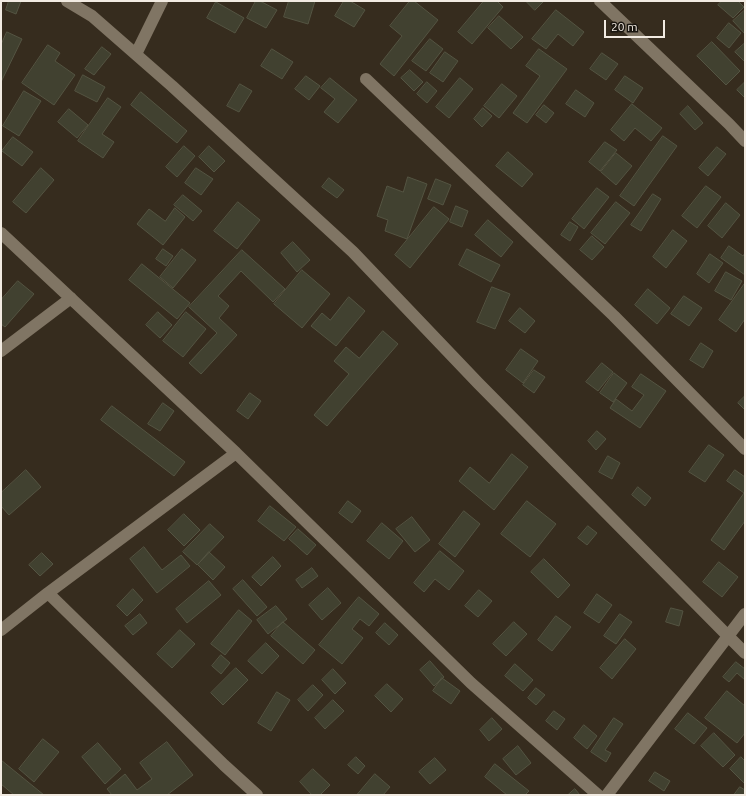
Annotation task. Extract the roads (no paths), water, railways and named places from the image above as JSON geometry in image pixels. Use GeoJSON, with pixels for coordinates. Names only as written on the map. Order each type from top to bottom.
{"type":"FeatureCollection","features":[{"type":"Feature","properties":{"kind":"street"},"geometry":{"type":"LineString","coordinates":[[67,1],[92,16],[136,54],[353,252],[478,383],[745,653]]}},
{"type":"Feature","properties":{"kind":"street"},"geometry":{"type":"LineString","coordinates":[[136,54],[162,1]]}},
{"type":"Feature","properties":{"kind":"street"},"geometry":{"type":"LineString","coordinates":[[600,1],[745,141]]}},
{"type":"Feature","properties":{"kind":"street"},"geometry":{"type":"LineString","coordinates":[[366,78],[614,316],[745,449]]}},
{"type":"Feature","properties":{"kind":"street"},"geometry":{"type":"LineString","coordinates":[[1,233],[236,453],[471,683],[598,795]]}},
{"type":"Feature","properties":{"kind":"street"},"geometry":{"type":"LineString","coordinates":[[1,351],[71,298]]}},
{"type":"Feature","properties":{"kind":"street"},"geometry":{"type":"LineString","coordinates":[[1,630],[48,593],[236,453]]}},
{"type":"Feature","properties":{"kind":"street"},"geometry":{"type":"LineString","coordinates":[[48,593],[224,765],[257,795]]}},
{"type":"Feature","properties":{"kind":"street"},"geometry":{"type":"LineString","coordinates":[[607,795],[745,614]]}}]}
